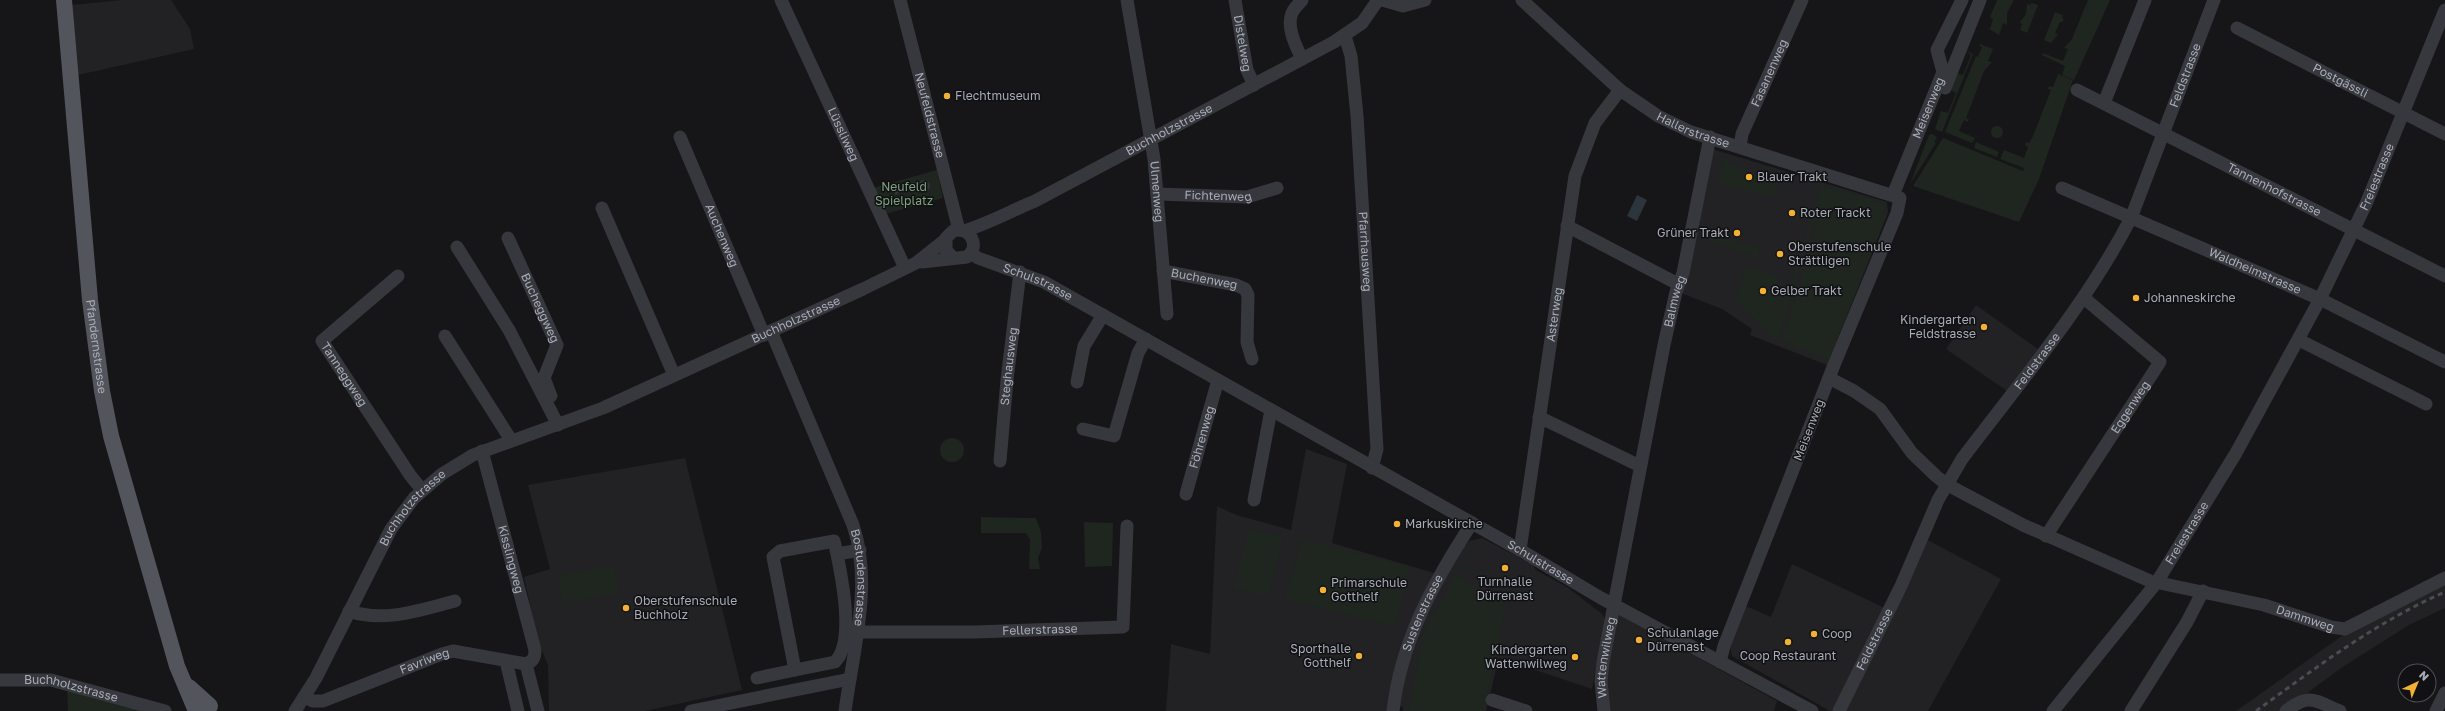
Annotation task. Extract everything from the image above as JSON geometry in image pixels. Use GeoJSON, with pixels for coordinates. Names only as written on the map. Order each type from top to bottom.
{"type":"FeatureCollection","features":[{"type":"Feature","properties":{"kind":"main road","name":"Pfandernstrasse"},"geometry":{"type":"LineString","coordinates":[[64,0],[90,300],[102,391],[111,436],[172,649],[184,683],[206,710]]}},
{"type":"Feature","properties":{"kind":"street","name":"Lüssliweg"},"geometry":{"type":"LineString","coordinates":[[781,0],[911,266]]}},
{"type":"Feature","properties":{"kind":"street","name":"Neufeldstrasse"},"geometry":{"type":"LineString","coordinates":[[900,0],[961,230]]}},
{"type":"Feature","properties":{"kind":"street","name":"Ulmenweg"},"geometry":{"type":"LineString","coordinates":[[1127,0],[1149,140],[1154,159],[1167,314]]}},
{"type":"Feature","properties":{"kind":"street","name":"Distelweg"},"geometry":{"type":"LineString","coordinates":[[1235,0],[1247,70],[1254,85]]}},
{"type":"Feature","properties":{"kind":"street"},"geometry":{"type":"LineString","coordinates":[[1302,0],[1292,13],[1292,19],[1294,40],[1302,59]]}},
{"type":"Feature","properties":{"kind":"street","name":"Buchholzstrasse"},"geometry":{"type":"LineString","coordinates":[[961,230],[984,222],[993,221],[1345,36],[1362,23],[1378,0]]}},
{"type":"Feature","properties":{"kind":"street"},"geometry":{"type":"LineString","coordinates":[[1382,0],[1403,6],[1425,0]]}},
{"type":"Feature","properties":{"kind":"street","name":"Hallerstrasse"},"geometry":{"type":"LineString","coordinates":[[1522,0],[1620,90],[1658,116],[1710,138],[1897,196]]}},
{"type":"Feature","properties":{"kind":"street","name":"Fasanenweg"},"geometry":{"type":"LineString","coordinates":[[1740,147],[1742,134],[1802,0]]}},
{"type":"Feature","properties":{"kind":"street","name":"Meisenweg"},"geometry":{"type":"LineString","coordinates":[[1720,662],[1725,643],[1829,378],[1897,214],[1897,196],[1943,72],[1937,50],[1962,0]]}},
{"type":"Feature","properties":{"kind":"street"},"geometry":{"type":"LineString","coordinates":[[1928,132],[1980,0]]}},
{"type":"Feature","properties":{"kind":"street"},"geometry":{"type":"LineString","coordinates":[[2104,103],[2145,0]]}},
{"type":"Feature","properties":{"kind":"street","name":"Feldstrasse"},"geometry":{"type":"LineString","coordinates":[[1839,711],[1901,586],[1946,484],[1962,459],[2084,298],[2110,257],[2131,218],[2214,0]]}},
{"type":"Feature","properties":{"kind":"street","name":"Freiestrasse"},"geometry":{"type":"LineString","coordinates":[[2053,711],[2157,582],[2232,459],[2299,340],[2354,230],[2383,166],[2445,10]]}},
{"type":"Feature","properties":{"kind":"street","name":"Postgässli"},"geometry":{"type":"LineString","coordinates":[[2237,28],[2445,134]]}},
{"type":"Feature","properties":{"kind":"street","name":"Pfarrhausweg"},"geometry":{"type":"LineString","coordinates":[[1345,36],[1351,56],[1357,116],[1377,449],[1372,468]]}},
{"type":"Feature","properties":{"kind":"street","name":"Asterweg"},"geometry":{"type":"LineString","coordinates":[[1520,550],[1538,417],[1575,176],[1582,153],[1595,123],[1620,90]]}},
{"type":"Feature","properties":{"kind":"street","name":"Tannenhofstrasse"},"geometry":{"type":"LineString","coordinates":[[2078,90],[2445,276]]}},
{"type":"Feature","properties":{"kind":"street","name":"Auchenweg"},"geometry":{"type":"LineString","coordinates":[[680,137],[767,333]]}},
{"type":"Feature","properties":{"kind":"street","name":"Balmweg"},"geometry":{"type":"LineString","coordinates":[[1614,605],[1640,466],[1678,284],[1683,273],[1710,138]]}},
{"type":"Feature","properties":{"kind":"street","name":"Fichtenweg"},"geometry":{"type":"LineString","coordinates":[[1157,194],[1247,197],[1277,188]]}},
{"type":"Feature","properties":{"kind":"street","name":"Waldheimstrasse"},"geometry":{"type":"LineString","coordinates":[[2062,188],[2320,299],[2445,362]]}},
{"type":"Feature","properties":{"kind":"street"},"geometry":{"type":"LineString","coordinates":[[602,208],[674,375]]}},
{"type":"Feature","properties":{"kind":"street","name":"Buchholzstrasse"},"geometry":{"type":"LineString","coordinates":[[972,248],[993,221]]}},
{"type":"Feature","properties":{"kind":"street"},"geometry":{"type":"LineString","coordinates":[[1567,226],[1678,284]]}},
{"type":"Feature","properties":{"kind":"street"},"geometry":{"type":"LineString","coordinates":[[961,230],[970,235],[972,248],[961,259],[953,258],[946,250],[945,240],[950,233],[961,230]]}},
{"type":"Feature","properties":{"kind":"street","name":"Bucheggweg"},"geometry":{"type":"LineString","coordinates":[[508,238],[557,345],[544,378],[561,424]]}},
{"type":"Feature","properties":{"kind":"street","name":"Buchholzstrasse"},"geometry":{"type":"LineString","coordinates":[[295,711],[304,697],[349,611],[387,534],[403,511],[422,490],[457,464],[482,451],[603,408],[767,333],[911,266],[945,240]]}},
{"type":"Feature","properties":{"kind":"street"},"geometry":{"type":"LineString","coordinates":[[457,247],[509,330],[561,424]]}},
{"type":"Feature","properties":{"kind":"street","name":"Schulstrasse"},"geometry":{"type":"LineString","coordinates":[[972,248],[978,258],[1044,282],[1103,315],[1144,343],[1218,380],[1520,550],[1614,605],[1812,711]]}},
{"type":"Feature","properties":{"kind":"street","name":"Buchholzstrasse"},"geometry":{"type":"LineString","coordinates":[[911,266],[953,258]]}},
{"type":"Feature","properties":{"kind":"street","name":"Buchenweg"},"geometry":{"type":"LineString","coordinates":[[1164,271],[1236,285],[1245,289],[1248,295],[1248,342],[1252,359]]}},
{"type":"Feature","properties":{"kind":"street","name":"Steghausweg"},"geometry":{"type":"LineString","coordinates":[[1000,461],[1007,380],[1020,272]]}},
{"type":"Feature","properties":{"kind":"street","name":"Tanneggweg"},"geometry":{"type":"LineString","coordinates":[[398,276],[322,341],[410,475],[422,490]]}},
{"type":"Feature","properties":{"kind":"street","name":"Eggenweg"},"geometry":{"type":"LineString","coordinates":[[2046,536],[2160,362],[2084,298]]}},
{"type":"Feature","properties":{"kind":"street"},"geometry":{"type":"LineString","coordinates":[[1077,382],[1084,346],[1103,315]]}},
{"type":"Feature","properties":{"kind":"street","name":"Bostudenstrasse"},"geometry":{"type":"LineString","coordinates":[[767,333],[853,525],[860,550],[861,583],[857,632],[845,711]]}},
{"type":"Feature","properties":{"kind":"street"},"geometry":{"type":"LineString","coordinates":[[445,336],[511,440]]}},
{"type":"Feature","properties":{"kind":"street"},"geometry":{"type":"LineString","coordinates":[[2299,340],[2426,404]]}},
{"type":"Feature","properties":{"kind":"street"},"geometry":{"type":"LineString","coordinates":[[1083,429],[1114,436],[1134,364],[1144,343]]}},
{"type":"Feature","properties":{"kind":"street"},"geometry":{"type":"LineString","coordinates":[[1118,442],[1142,360],[1144,343]]}},
{"type":"Feature","properties":{"kind":"street"},"geometry":{"type":"LineString","coordinates":[[1829,378],[1854,391],[1880,409],[1912,453],[1946,484],[2046,536],[2157,582]]}},
{"type":"Feature","properties":{"kind":"street","name":"Föhrenweg"},"geometry":{"type":"LineString","coordinates":[[1186,494],[1218,380]]}},
{"type":"Feature","properties":{"kind":"street"},"geometry":{"type":"LineString","coordinates":[[1254,500],[1271,410]]}},
{"type":"Feature","properties":{"kind":"street"},"geometry":{"type":"LineString","coordinates":[[1538,417],[1640,466]]}},
{"type":"Feature","properties":{"kind":"street","name":"Kisslingweg"},"geometry":{"type":"LineString","coordinates":[[482,451],[535,650],[535,656],[532,662],[526,664]]}},
{"type":"Feature","properties":{"kind":"street","name":"Sustenstrasse"},"geometry":{"type":"LineString","coordinates":[[1393,711],[1401,665],[1413,629],[1441,575],[1472,523]]}},
{"type":"Feature","properties":{"kind":"street","name":"Fellerstrasse"},"geometry":{"type":"LineString","coordinates":[[857,632],[975,632],[1123,627],[1127,526]]}},
{"type":"Feature","properties":{"kind":"street"},"geometry":{"type":"LineString","coordinates":[[757,678],[796,670],[835,662],[840,658],[844,635],[846,605],[834,541],[780,551],[773,557],[796,670]]}},
{"type":"Feature","properties":{"kind":"street"},"geometry":{"type":"LineString","coordinates":[[837,554],[860,550]]}},
{"type":"Feature","properties":{"kind":"street","name":"Dammweg"},"geometry":{"type":"LineString","coordinates":[[2157,582],[2264,605],[2331,627],[2345,629],[2412,593],[2445,578]]}},
{"type":"Feature","properties":{"kind":"street"},"geometry":{"type":"LineString","coordinates":[[2131,711],[2187,622],[2203,591]]}},
{"type":"Feature","properties":{"kind":"street"},"geometry":{"type":"LineString","coordinates":[[349,611],[374,616],[395,616],[454,601]]}},
{"type":"Feature","properties":{"kind":"street","name":"Wattenwilweg"},"geometry":{"type":"LineString","coordinates":[[1604,711],[1601,682],[1603,662],[1614,605]]}},
{"type":"Feature","properties":{"kind":"street","name":"Favriweg"},"geometry":{"type":"LineString","coordinates":[[304,697],[322,701],[453,651],[526,664]]}},
{"type":"Feature","properties":{"kind":"street"},"geometry":{"type":"LineString","coordinates":[[506,661],[518,711]]}},
{"type":"Feature","properties":{"kind":"street"},"geometry":{"type":"LineString","coordinates":[[526,664],[538,711]]}},
{"type":"Feature","properties":{"kind":"street"},"geometry":{"type":"LineString","coordinates":[[691,711],[850,679]]}},
{"type":"Feature","properties":{"kind":"street","name":"Buchholzstrasse"},"geometry":{"type":"LineString","coordinates":[[0,680],[51,680],[165,711]]}},
{"type":"Feature","properties":{"kind":"street"},"geometry":{"type":"LineString","coordinates":[[2436,711],[2445,693]]}},
{"type":"Feature","properties":{"kind":"street"},"geometry":{"type":"LineString","coordinates":[[2286,711],[2299,700],[2307,699],[2340,711]]}},
{"type":"Feature","properties":{"kind":"street"},"geometry":{"type":"LineString","coordinates":[[1492,700],[1526,711]]}},
{"type":"Feature","properties":{"kind":"shaded area"},"geometry":{"type":"Polygon","coordinates":[[[123,0],[171,0],[190,29],[194,49],[78,75],[72,5],[123,0]]]}},
{"type":"Feature","properties":{"kind":"shaded area","name":"Oberstufenschule Strättligen"},"geometry":{"type":"Polygon","coordinates":[[[1712,149],[1887,202],[1888,212],[1827,365],[1750,335],[1752,329],[1722,309],[1681,293],[1712,149]]]}},
{"type":"Feature","properties":{"kind":"shaded area"},"geometry":{"type":"Polygon","coordinates":[[[922,180],[926,180],[930,186],[926,192],[922,192],[918,188],[918,184],[922,180]]]}},
{"type":"Feature","properties":{"kind":"shaded area"},"geometry":{"type":"Polygon","coordinates":[[[1637,195],[1647,200],[1637,221],[1627,216],[1637,195]]]}},
{"type":"Feature","properties":{"kind":"shaded area","name":"Kindergarten Feldstrasse"},"geometry":{"type":"Polygon","coordinates":[[[1976,305],[2038,349],[2007,391],[1946,349],[1976,305]]]}},
{"type":"Feature","properties":{"kind":"shaded area","name":"Primarschule Gotthelf"},"geometry":{"type":"Polygon","coordinates":[[[1306,449],[1347,464],[1332,543],[1441,575],[1425,605],[1393,711],[1166,711],[1171,644],[1210,654],[1217,506],[1236,515],[1291,530],[1306,449]]]}},
{"type":"Feature","properties":{"kind":"shaded area","name":"Oberstufenschule Buchholz"},"geometry":{"type":"Polygon","coordinates":[[[685,458],[742,690],[645,711],[549,711],[548,665],[537,638],[524,577],[550,569],[528,485],[685,458]]]}},
{"type":"Feature","properties":{"kind":"shaded area"},"geometry":{"type":"Polygon","coordinates":[[[1922,537],[2001,579],[1928,711],[1830,711],[1732,656],[1730,646],[1746,606],[1771,617],[1792,564],[1889,610],[1922,537]]]}},
{"type":"Feature","properties":{"kind":"shaded area"},"geometry":{"type":"Polygon","coordinates":[[[1482,538],[1533,565],[1536,570],[1567,587],[1602,614],[1605,619],[1592,689],[1499,658],[1486,711],[1403,711],[1403,707],[1400,706],[1404,672],[1420,623],[1463,547],[1469,541],[1482,538]]]}},
{"type":"Feature","properties":{"kind":"shaded area"},"geometry":{"type":"Polygon","coordinates":[[[2445,582],[2445,608],[2409,625],[2341,668],[2283,711],[2236,711],[2346,633],[2445,582]]]}},
{"type":"Feature","properties":{"kind":"shaded area","name":"Schulanlage Dürrenast"},"geometry":{"type":"Polygon","coordinates":[[[1618,614],[1777,701],[1774,711],[1604,711],[1602,695],[1618,614]]]}},
{"type":"Feature","properties":{"kind":"green space"},"geometry":{"type":"Polygon","coordinates":[[[1997,0],[2014,0],[2007,13],[2007,25],[2003,23],[1999,35],[1986,27],[1990,29],[1993,19],[1990,17],[1997,0]]]}},
{"type":"Feature","properties":{"kind":"green space"},"geometry":{"type":"Polygon","coordinates":[[[2088,0],[2110,0],[2074,80],[2062,75],[2065,66],[2042,55],[2043,53],[2063,61],[2068,49],[2064,48],[2072,39],[2088,0]]]}},
{"type":"Feature","properties":{"kind":"green space"},"geometry":{"type":"Polygon","coordinates":[[[2031,3],[2038,5],[2027,33],[2020,30],[2022,24],[2020,22],[2026,14],[2027,4],[2030,5],[2031,3]]]}},
{"type":"Feature","properties":{"kind":"green space"},"geometry":{"type":"Polygon","coordinates":[[[2055,12],[2063,15],[2062,18],[2064,19],[2060,22],[2055,33],[2058,34],[2051,43],[2044,40],[2055,12]]]}},
{"type":"Feature","properties":{"kind":"green space"},"geometry":{"type":"Polygon","coordinates":[[[1980,44],[1993,49],[1988,61],[1992,62],[1984,71],[1966,118],[1969,119],[1968,122],[1964,120],[1959,131],[1975,138],[1972,143],[1945,132],[1976,56],[1978,57],[1982,47],[1979,46],[1980,44]]]}},
{"type":"Feature","properties":{"kind":"green space"},"geometry":{"type":"Polygon","coordinates":[[[1965,50],[1973,54],[1942,132],[1935,129],[1941,111],[1948,113],[1956,93],[1949,89],[1956,73],[1963,75],[1971,55],[1965,50]]]}},
{"type":"Feature","properties":{"kind":"green space"},"geometry":{"type":"Polygon","coordinates":[[[2058,74],[2073,80],[2039,179],[2019,222],[1913,186],[1943,138],[2023,171],[2024,168],[2000,159],[2004,150],[2024,158],[2028,147],[2025,145],[2026,142],[2029,143],[2033,136],[2051,90],[2048,89],[2049,86],[2053,87],[2058,74]]]}},
{"type":"Feature","properties":{"kind":"green space"},"geometry":{"type":"Polygon","coordinates":[[[1997,126],[2001,128],[2003,132],[2001,136],[1997,138],[1993,136],[1991,132],[1993,128],[1997,126]]]}},
{"type":"Feature","properties":{"kind":"green space"},"geometry":{"type":"Polygon","coordinates":[[[1932,134],[1937,137],[1934,142],[1936,143],[1910,184],[1929,135],[1932,134]]]}},
{"type":"Feature","properties":{"kind":"green space"},"geometry":{"type":"Polygon","coordinates":[[[1976,142],[1999,152],[1997,157],[1974,148],[1976,142]]]}},
{"type":"Feature","properties":{"kind":"green space","name":"Blauer Trakt"},"geometry":{"type":"Polygon","coordinates":[[[1724,160],[1778,186],[1777,193],[1771,193],[1770,198],[1717,182],[1724,160]]]}},
{"type":"Feature","properties":{"kind":"green space","name":"Neufeld Spielplatz"},"geometry":{"type":"Polygon","coordinates":[[[937,170],[943,198],[885,214],[873,188],[937,170]]]}},
{"type":"Feature","properties":{"kind":"green space"},"geometry":{"type":"Polygon","coordinates":[[[1822,185],[1886,204],[1883,214],[1887,215],[1829,360],[1782,341],[1818,223],[1814,222],[1778,340],[1772,337],[1735,299],[1746,266],[1757,268],[1779,277],[1777,284],[1781,288],[1788,290],[1822,185]]]}},
{"type":"Feature","properties":{"kind":"green space"},"geometry":{"type":"Polygon","coordinates":[[[1710,234],[1760,249],[1758,257],[1708,241],[1710,234]]]}},
{"type":"Feature","properties":{"kind":"green space"},"geometry":{"type":"Polygon","coordinates":[[[952,438],[961,441],[964,450],[961,459],[952,462],[943,459],[940,450],[943,441],[952,438]]]}},
{"type":"Feature","properties":{"kind":"green space"},"geometry":{"type":"Polygon","coordinates":[[[981,517],[1036,518],[1041,532],[1042,548],[1038,558],[1040,569],[1029,569],[1030,540],[1026,533],[981,533],[981,517]]]}},
{"type":"Feature","properties":{"kind":"green space"},"geometry":{"type":"Polygon","coordinates":[[[1084,522],[1113,523],[1112,566],[1085,567],[1084,522]]]}},
{"type":"Feature","properties":{"kind":"green space"},"geometry":{"type":"Polygon","coordinates":[[[1249,528],[1283,536],[1268,596],[1234,588],[1249,528]]]}},
{"type":"Feature","properties":{"kind":"green space"},"geometry":{"type":"Polygon","coordinates":[[[1302,539],[1410,567],[1395,627],[1285,599],[1302,539]]]}},
{"type":"Feature","properties":{"kind":"green space"},"geometry":{"type":"Polygon","coordinates":[[[1458,562],[1496,583],[1495,586],[1457,565],[1458,562]]]}},
{"type":"Feature","properties":{"kind":"green space"},"geometry":{"type":"Polygon","coordinates":[[[614,565],[619,593],[563,604],[558,575],[614,565]]]}},
{"type":"Feature","properties":{"kind":"green space"},"geometry":{"type":"Polygon","coordinates":[[[1456,575],[1506,604],[1484,711],[1409,711],[1423,634],[1456,575]]]}},
{"type":"Feature","properties":{"kind":"green space"},"geometry":{"type":"Polygon","coordinates":[[[67,686],[153,711],[68,711],[67,686]]]}},
{"type":"Feature","properties":{"kind":"waterway"},"geometry":{"type":"LineString","coordinates":[[896,193],[909,184],[918,184]]}},
{"type":"Feature","properties":{"kind":"railway"},"geometry":{"type":"LineString","coordinates":[[2256,711],[2324,662],[2371,631],[2445,592]]}},
{"type":"Feature","properties":{"kind":"place","name":"Flechtmuseum"},"geometry":{"type":"Point","coordinates":[947,96]}},
{"type":"Feature","properties":{"kind":"place","name":"Blauer Trakt"},"geometry":{"type":"Point","coordinates":[1749,177]}},
{"type":"Feature","properties":{"kind":"place","name":"Roter Trackt"},"geometry":{"type":"Point","coordinates":[1792,213]}},
{"type":"Feature","properties":{"kind":"place","name":"Grüner Trakt"},"geometry":{"type":"Point","coordinates":[1737,233]}},
{"type":"Feature","properties":{"kind":"place","name":"Oberstufenschule Strättligen"},"geometry":{"type":"Point","coordinates":[1780,254]}},
{"type":"Feature","properties":{"kind":"place","name":"Gelber Trakt"},"geometry":{"type":"Point","coordinates":[1763,291]}},
{"type":"Feature","properties":{"kind":"place","name":"Johanneskirche"},"geometry":{"type":"Point","coordinates":[2136,298]}},
{"type":"Feature","properties":{"kind":"place","name":"Kindergarten Feldstrasse"},"geometry":{"type":"Point","coordinates":[1984,327]}},
{"type":"Feature","properties":{"kind":"place","name":"Markuskirche"},"geometry":{"type":"Point","coordinates":[1397,524]}},
{"type":"Feature","properties":{"kind":"place","name":"Turnhalle Dürrenast"},"geometry":{"type":"Point","coordinates":[1505,568]}},
{"type":"Feature","properties":{"kind":"place","name":"Primarschule Gotthelf"},"geometry":{"type":"Point","coordinates":[1323,590]}},
{"type":"Feature","properties":{"kind":"place","name":"Oberstufenschule Buchholz"},"geometry":{"type":"Point","coordinates":[626,608]}},
{"type":"Feature","properties":{"kind":"place","name":"Coop"},"geometry":{"type":"Point","coordinates":[1814,634]}},
{"type":"Feature","properties":{"kind":"place","name":"Schulanlage Dürrenast"},"geometry":{"type":"Point","coordinates":[1639,640]}},
{"type":"Feature","properties":{"kind":"place","name":"Coop Restaurant"},"geometry":{"type":"Point","coordinates":[1788,642]}},
{"type":"Feature","properties":{"kind":"place","name":"Sporthalle Gotthelf"},"geometry":{"type":"Point","coordinates":[1359,656]}},
{"type":"Feature","properties":{"kind":"place","name":"Kindergarten Wattenwilweg"},"geometry":{"type":"Point","coordinates":[1575,657]}}]}
